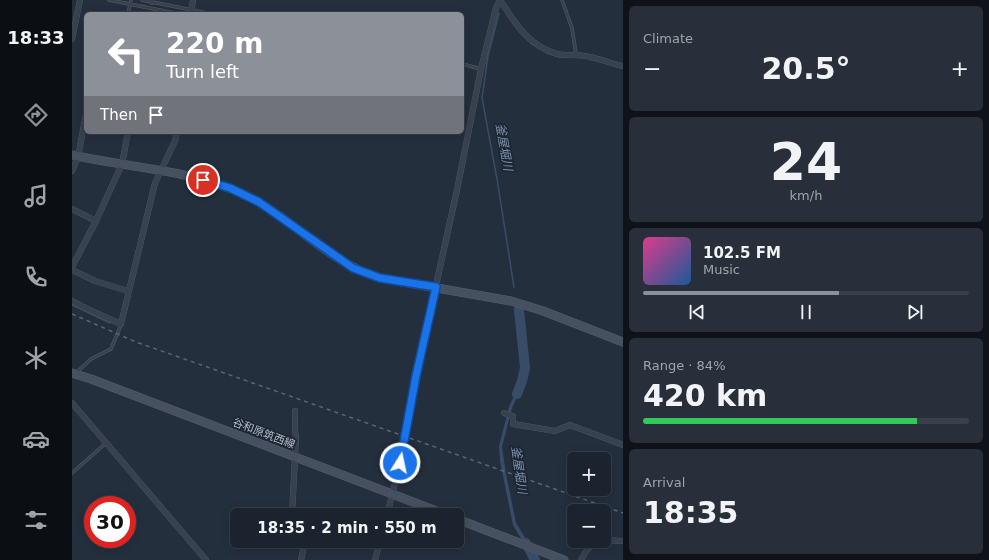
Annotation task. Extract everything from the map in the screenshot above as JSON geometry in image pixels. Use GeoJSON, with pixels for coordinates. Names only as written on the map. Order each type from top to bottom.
{"type":"FeatureCollection","features":[{"type":"Feature","properties":{"kind":"street"},"geometry":{"type":"LineString","coordinates":[[72,39],[80,0]]}},
{"type":"Feature","properties":{"kind":"street"},"geometry":{"type":"LineString","coordinates":[[191,12],[194,0]]}},
{"type":"Feature","properties":{"kind":"street"},"geometry":{"type":"LineString","coordinates":[[500,0],[514,23],[531,41],[557,54],[590,56],[623,66]]}},
{"type":"Feature","properties":{"kind":"street"},"geometry":{"type":"LineString","coordinates":[[389,508],[400,463],[416,376],[481,69],[496,8],[500,0]]}},
{"type":"Feature","properties":{"kind":"street"},"geometry":{"type":"LineString","coordinates":[[72,171],[84,122]]}},
{"type":"Feature","properties":{"kind":"street"},"geometry":{"type":"LineString","coordinates":[[128,134],[122,164],[96,221],[72,268],[95,281],[128,291]]}},
{"type":"Feature","properties":{"kind":"street"},"geometry":{"type":"LineString","coordinates":[[72,301],[121,324],[152,196],[161,170],[175,141],[177,134]]}},
{"type":"Feature","properties":{"kind":"street"},"geometry":{"type":"LineString","coordinates":[[75,156],[161,170],[214,183],[244,194],[272,210],[342,261],[363,272],[380,278],[511,301],[543,311],[623,342]]}},
{"type":"Feature","properties":{"kind":"street"},"geometry":{"type":"LineString","coordinates":[[72,209],[96,221]]}},
{"type":"Feature","properties":{"kind":"street","name":"谷和原筑西線"},"geometry":{"type":"LineString","coordinates":[[73,374],[91,379],[296,456],[429,508]]}},
{"type":"Feature","properties":{"kind":"street"},"geometry":{"type":"LineString","coordinates":[[72,403],[206,560]]}},
{"type":"Feature","properties":{"kind":"street"},"geometry":{"type":"LineString","coordinates":[[292,508],[296,456],[295,411]]}},
{"type":"Feature","properties":{"kind":"street"},"geometry":{"type":"LineString","coordinates":[[504,413],[512,416],[513,424],[555,431],[570,425],[623,445]]}},
{"type":"Feature","properties":{"kind":"street"},"geometry":{"type":"LineString","coordinates":[[464,522],[564,560]]}},
{"type":"Feature","properties":{"kind":"street"},"geometry":{"type":"LineString","coordinates":[[611,540],[623,541]]}},
{"type":"Feature","properties":{"kind":"street"},"geometry":{"type":"LineString","coordinates":[[301,560],[304,548]]}},
{"type":"Feature","properties":{"kind":"street"},"geometry":{"type":"LineString","coordinates":[[375,560],[378,548]]}},
{"type":"Feature","properties":{"kind":"street"},"geometry":{"type":"LineString","coordinates":[[581,560],[589,548]]}},
{"type":"Feature","properties":{"kind":"lane"},"geometry":{"type":"LineString","coordinates":[[109,0],[170,12]]}},
{"type":"Feature","properties":{"kind":"lane"},"geometry":{"type":"LineString","coordinates":[[128,12],[131,0]]}},
{"type":"Feature","properties":{"kind":"lane"},"geometry":{"type":"LineString","coordinates":[[142,0],[152,1],[191,12]]}},
{"type":"Feature","properties":{"kind":"lane"},"geometry":{"type":"LineString","coordinates":[[562,0],[572,28],[576,55]]}},
{"type":"Feature","properties":{"kind":"lane"},"geometry":{"type":"LineString","coordinates":[[464,65],[481,69]]}},
{"type":"Feature","properties":{"kind":"lane"},"geometry":{"type":"LineString","coordinates":[[73,374],[91,359],[111,349],[121,324]]}},
{"type":"Feature","properties":{"kind":"lane"},"geometry":{"type":"LineString","coordinates":[[72,473],[106,443]]}},
{"type":"Feature","properties":{"kind":"water"},"geometry":{"type":"Polygon","coordinates":[[[521,381],[524,382],[512,408],[502,447],[516,523],[535,554],[531,555],[513,525],[500,461],[499,446],[509,407],[521,381]]]}},
{"type":"Feature","properties":{"kind":"waterway","name":"釜屋堀川"},"geometry":{"type":"LineString","coordinates":[[499,13],[488,56],[482,98],[497,179],[514,287]]}},
{"type":"Feature","properties":{"kind":"waterway"},"geometry":{"type":"LineString","coordinates":[[72,305],[110,323]]}},
{"type":"Feature","properties":{"kind":"waterway","name":"釜屋堀川"},"geometry":{"type":"LineString","coordinates":[[517,394],[525,368],[519,310]]}},
{"type":"Feature","properties":{"kind":"waterway","name":"釜屋堀川"},"geometry":{"type":"LineString","coordinates":[[526,543],[535,560]]}},
{"type":"Feature","properties":{"kind":"railway"},"geometry":{"type":"LineString","coordinates":[[72,314],[136,342],[623,513]]}},
{"type":"Feature","properties":{"kind":"route"},"geometry":{"type":"LineString","coordinates":[[203,180],[230,188],[259,202],[353,268],[380,278],[436,287],[416,376],[400,463]]}}]}
